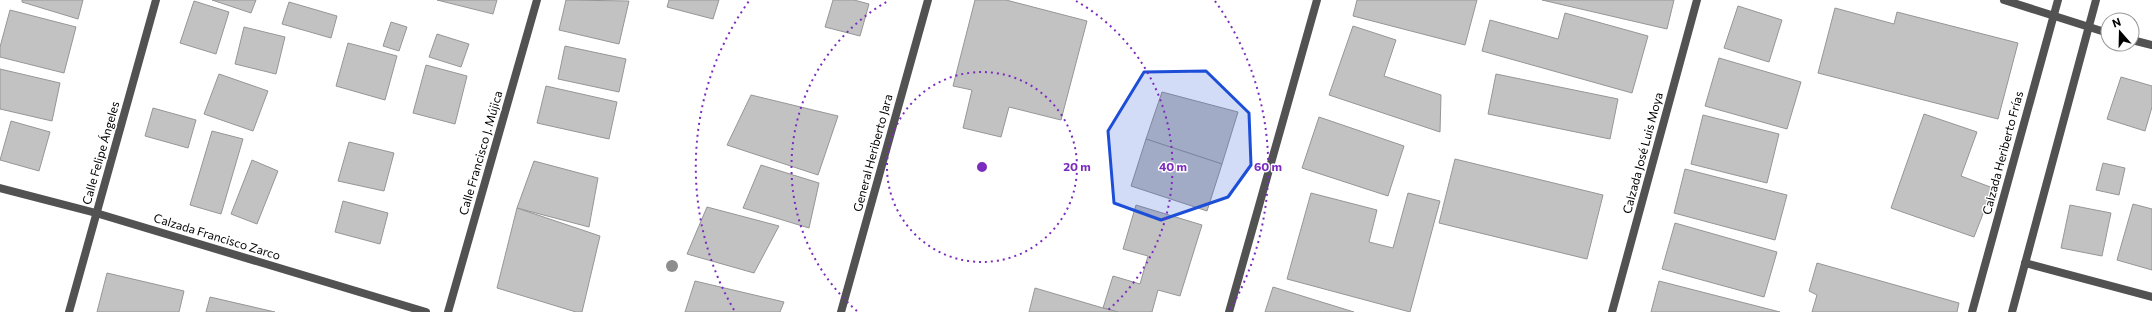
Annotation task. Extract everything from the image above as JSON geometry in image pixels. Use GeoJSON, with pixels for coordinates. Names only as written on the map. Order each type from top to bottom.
{"type":"FeatureCollection","features":[{"type":"Feature","properties":{"kind":"street","name":"Calle Felipe Ángeles"},"geometry":{"type":"LineString","coordinates":[[69,312],[156,0]]}},
{"type":"Feature","properties":{"kind":"street","name":"Calle Francisco J. Mújica"},"geometry":{"type":"LineString","coordinates":[[448,312],[537,0]]}},
{"type":"Feature","properties":{"kind":"street","name":"General Heriberto Jara"},"geometry":{"type":"LineString","coordinates":[[841,312],[928,0]]}},
{"type":"Feature","properties":{"kind":"street"},"geometry":{"type":"LineString","coordinates":[[1229,312],[1317,0]]}},
{"type":"Feature","properties":{"kind":"street","name":"Calzada José Luis Moya"},"geometry":{"type":"LineString","coordinates":[[1612,312],[1698,0]]}},
{"type":"Feature","properties":{"kind":"street"},"geometry":{"type":"LineString","coordinates":[[2004,0],[2100,31]]}},
{"type":"Feature","properties":{"kind":"street","name":"Calzada Heriberto Frías"},"geometry":{"type":"LineString","coordinates":[[1972,312],[2058,0]]}},
{"type":"Feature","properties":{"kind":"street"},"geometry":{"type":"LineString","coordinates":[[2012,312],[2096,0]]}},
{"type":"Feature","properties":{"kind":"street"},"geometry":{"type":"LineString","coordinates":[[2140,42],[2152,45]]}},
{"type":"Feature","properties":{"kind":"street","name":"Calzada Francisco Zarco"},"geometry":{"type":"LineString","coordinates":[[0,188],[96,213],[426,312]]}},
{"type":"Feature","properties":{"kind":"street"},"geometry":{"type":"LineString","coordinates":[[2025,263],[2152,297]]}},
{"type":"Feature","properties":{"kind":"highlighted area"},"geometry":{"type":"Polygon","coordinates":[[[1206,71],[1249,113],[1251,165],[1228,197],[1161,220],[1114,203],[1108,131],[1144,72],[1206,71]]]}},
{"type":"Feature","properties":{"kind":"building"},"geometry":{"type":"Polygon","coordinates":[[[22,0],[83,0],[78,19],[22,2],[22,0]]]}},
{"type":"Feature","properties":{"kind":"building"},"geometry":{"type":"Polygon","coordinates":[[[212,0],[256,0],[251,13],[212,0]]]}},
{"type":"Feature","properties":{"kind":"building"},"geometry":{"type":"Polygon","coordinates":[[[437,0],[497,0],[493,14],[437,0]]]}},
{"type":"Feature","properties":{"kind":"building"},"geometry":{"type":"Polygon","coordinates":[[[566,0],[629,1],[619,44],[559,30],[566,0]]]}},
{"type":"Feature","properties":{"kind":"building"},"geometry":{"type":"Polygon","coordinates":[[[669,0],[719,0],[713,19],[667,7],[669,0]]]}},
{"type":"Feature","properties":{"kind":"building"},"geometry":{"type":"Polygon","coordinates":[[[833,0],[854,0],[869,4],[860,36],[825,27],[833,0]]]}},
{"type":"Feature","properties":{"kind":"building"},"geometry":{"type":"Polygon","coordinates":[[[975,0],[1006,0],[1087,21],[1061,120],[1009,107],[1001,137],[963,128],[972,90],[953,86],[975,0]]]}},
{"type":"Feature","properties":{"kind":"building"},"geometry":{"type":"Polygon","coordinates":[[[1357,0],[1477,0],[1465,45],[1353,16],[1357,0]]]}},
{"type":"Feature","properties":{"kind":"building"},"geometry":{"type":"Polygon","coordinates":[[[1542,0],[1674,0],[1667,29],[1542,0]]]}},
{"type":"Feature","properties":{"kind":"building"},"geometry":{"type":"Polygon","coordinates":[[[194,1],[229,12],[216,54],[180,43],[194,1]]]}},
{"type":"Feature","properties":{"kind":"building"},"geometry":{"type":"Polygon","coordinates":[[[289,2],[337,16],[331,38],[282,24],[289,2]]]}},
{"type":"Feature","properties":{"kind":"building"},"geometry":{"type":"Polygon","coordinates":[[[1738,6],[1782,20],[1769,62],[1724,48],[1738,6]]]}},
{"type":"Feature","properties":{"kind":"building"},"geometry":{"type":"Polygon","coordinates":[[[1835,8],[1894,24],[1897,12],[2018,43],[1998,119],[1818,73],[1835,8]]]}},
{"type":"Feature","properties":{"kind":"building"},"geometry":{"type":"Polygon","coordinates":[[[10,10],[76,27],[64,73],[0,57],[0,47],[10,10]]]}},
{"type":"Feature","properties":{"kind":"building"},"geometry":{"type":"Polygon","coordinates":[[[1565,13],[1648,36],[1632,93],[1482,51],[1490,20],[1558,39],[1565,13]]]}},
{"type":"Feature","properties":{"kind":"building"},"geometry":{"type":"Polygon","coordinates":[[[391,22],[407,27],[399,51],[383,46],[391,22]]]}},
{"type":"Feature","properties":{"kind":"building"},"geometry":{"type":"Polygon","coordinates":[[[1353,26],[1396,40],[1384,76],[1441,95],[1440,132],[1329,95],[1353,26]]]}},
{"type":"Feature","properties":{"kind":"building"},"geometry":{"type":"Polygon","coordinates":[[[244,27],[285,37],[276,74],[235,64],[244,27]]]}},
{"type":"Feature","properties":{"kind":"building"},"geometry":{"type":"Polygon","coordinates":[[[437,34],[469,44],[461,67],[429,57],[437,34]]]}},
{"type":"Feature","properties":{"kind":"building"},"geometry":{"type":"Polygon","coordinates":[[[348,43],[397,56],[385,100],[336,86],[348,43]]]}},
{"type":"Feature","properties":{"kind":"building"},"geometry":{"type":"Polygon","coordinates":[[[565,46],[626,59],[619,92],[558,79],[565,46]]]}},
{"type":"Feature","properties":{"kind":"building"},"geometry":{"type":"Polygon","coordinates":[[[1719,58],[1801,82],[1787,129],[1705,106],[1719,58]]]}},
{"type":"Feature","properties":{"kind":"building"},"geometry":{"type":"Polygon","coordinates":[[[426,65],[467,76],[455,124],[413,113],[426,65]]]}},
{"type":"Feature","properties":{"kind":"building"},"geometry":{"type":"Polygon","coordinates":[[[0,69],[60,83],[52,121],[0,109],[0,69]]]}},
{"type":"Feature","properties":{"kind":"building"},"geometry":{"type":"Polygon","coordinates":[[[219,74],[268,91],[253,131],[204,114],[219,74]]]}},
{"type":"Feature","properties":{"kind":"building"},"geometry":{"type":"Polygon","coordinates":[[[1496,74],[1618,99],[1610,139],[1488,114],[1496,74]]]}},
{"type":"Feature","properties":{"kind":"building"},"geometry":{"type":"Polygon","coordinates":[[[2121,77],[2152,86],[2152,107],[2145,131],[2107,119],[2121,77]]]}},
{"type":"Feature","properties":{"kind":"building"},"geometry":{"type":"Polygon","coordinates":[[[546,86],[617,102],[609,139],[537,123],[546,86]]]}},
{"type":"Feature","properties":{"kind":"building"},"geometry":{"type":"Polygon","coordinates":[[[1162,92],[1238,112],[1222,164],[1146,139],[1162,92]]]}},
{"type":"Feature","properties":{"kind":"building"},"geometry":{"type":"Polygon","coordinates":[[[751,95],[838,116],[818,175],[727,145],[751,95]]]}},
{"type":"Feature","properties":{"kind":"building"},"geometry":{"type":"Polygon","coordinates":[[[153,108],[196,120],[188,148],[145,136],[153,108]]]}},
{"type":"Feature","properties":{"kind":"building"},"geometry":{"type":"Polygon","coordinates":[[[1924,114],[1977,132],[1961,176],[1993,188],[1974,237],[1891,208],[1924,114]]]}},
{"type":"Feature","properties":{"kind":"building"},"geometry":{"type":"Polygon","coordinates":[[[1703,115],[1779,134],[1767,183],[1691,164],[1703,115]]]}},
{"type":"Feature","properties":{"kind":"building"},"geometry":{"type":"Polygon","coordinates":[[[1319,117],[1404,146],[1388,196],[1302,168],[1319,117]]]}},
{"type":"Feature","properties":{"kind":"building"},"geometry":{"type":"Polygon","coordinates":[[[11,121],[50,132],[39,171],[0,160],[11,121]]]}},
{"type":"Feature","properties":{"kind":"building"},"geometry":{"type":"Polygon","coordinates":[[[212,131],[243,139],[221,214],[190,205],[212,131]]]}},
{"type":"Feature","properties":{"kind":"building"},"geometry":{"type":"Polygon","coordinates":[[[1146,139],[1222,164],[1207,211],[1131,186],[1146,139]]]}},
{"type":"Feature","properties":{"kind":"building"},"geometry":{"type":"Polygon","coordinates":[[[349,142],[394,153],[384,191],[338,181],[349,142]]]}},
{"type":"Feature","properties":{"kind":"building"},"geometry":{"type":"Polygon","coordinates":[[[1455,159],[1603,195],[1587,259],[1439,223],[1455,159]]]}},
{"type":"Feature","properties":{"kind":"building"},"geometry":{"type":"Polygon","coordinates":[[[252,160],[278,171],[257,224],[231,214],[252,160]]]}},
{"type":"Feature","properties":{"kind":"building"},"geometry":{"type":"Polygon","coordinates":[[[534,161],[598,178],[589,227],[517,208],[534,161]]]}},
{"type":"Feature","properties":{"kind":"building"},"geometry":{"type":"Polygon","coordinates":[[[2103,163],[2125,168],[2119,195],[2096,190],[2103,163]]]}},
{"type":"Feature","properties":{"kind":"building"},"geometry":{"type":"Polygon","coordinates":[[[761,165],[819,183],[809,228],[743,208],[761,165]]]}},
{"type":"Feature","properties":{"kind":"building"},"geometry":{"type":"Polygon","coordinates":[[[1685,169],[1787,195],[1775,240],[1674,213],[1685,169]]]}},
{"type":"Feature","properties":{"kind":"building"},"geometry":{"type":"Polygon","coordinates":[[[1311,193],[1377,210],[1369,242],[1393,248],[1408,193],[1440,201],[1410,312],[1287,279],[1311,193]]]}},
{"type":"Feature","properties":{"kind":"building"},"geometry":{"type":"Polygon","coordinates":[[[343,201],[388,213],[380,244],[335,232],[343,201]]]}},
{"type":"Feature","properties":{"kind":"building"},"geometry":{"type":"Polygon","coordinates":[[[2133,204],[2152,209],[2152,270],[2117,260],[2133,204]]]}},
{"type":"Feature","properties":{"kind":"building"},"geometry":{"type":"Polygon","coordinates":[[[1136,205],[1202,225],[1180,296],[1158,290],[1152,312],[1118,312],[1103,308],[1113,276],[1140,284],[1148,256],[1123,249],[1136,205]]]}},
{"type":"Feature","properties":{"kind":"building"},"geometry":{"type":"Polygon","coordinates":[[[2070,205],[2111,213],[2102,256],[2061,248],[2070,205]]]}},
{"type":"Feature","properties":{"kind":"building"},"geometry":{"type":"Polygon","coordinates":[[[707,207],[779,226],[754,273],[687,254],[707,207]]]}},
{"type":"Feature","properties":{"kind":"building"},"geometry":{"type":"Polygon","coordinates":[[[517,208],[600,236],[582,312],[576,312],[497,288],[517,208]]]}},
{"type":"Feature","properties":{"kind":"building"},"geometry":{"type":"Polygon","coordinates":[[[1675,223],[1777,252],[1764,297],[1662,269],[1675,223]]]}},
{"type":"Feature","properties":{"kind":"building"},"geometry":{"type":"Polygon","coordinates":[[[1817,263],[1959,303],[1957,312],[1812,312],[1817,295],[1809,291],[1817,263]]]}},
{"type":"Feature","properties":{"kind":"building"},"geometry":{"type":"Polygon","coordinates":[[[107,273],[184,291],[179,312],[97,312],[107,273]]]}},
{"type":"Feature","properties":{"kind":"building"},"geometry":{"type":"Polygon","coordinates":[[[695,281],[784,302],[780,312],[685,312],[695,281]]]}},
{"type":"Feature","properties":{"kind":"building"},"geometry":{"type":"Polygon","coordinates":[[[1659,281],[1780,312],[1651,312],[1659,281]]]}},
{"type":"Feature","properties":{"kind":"building"},"geometry":{"type":"Polygon","coordinates":[[[1273,287],[1354,312],[1265,312],[1273,287]]]}},
{"type":"Feature","properties":{"kind":"building"},"geometry":{"type":"Polygon","coordinates":[[[1035,288],[1103,308],[1118,312],[1029,312],[1035,288]]]}},
{"type":"Feature","properties":{"kind":"building"},"geometry":{"type":"Polygon","coordinates":[[[210,297],[275,312],[206,312],[210,297]]]}}]}
